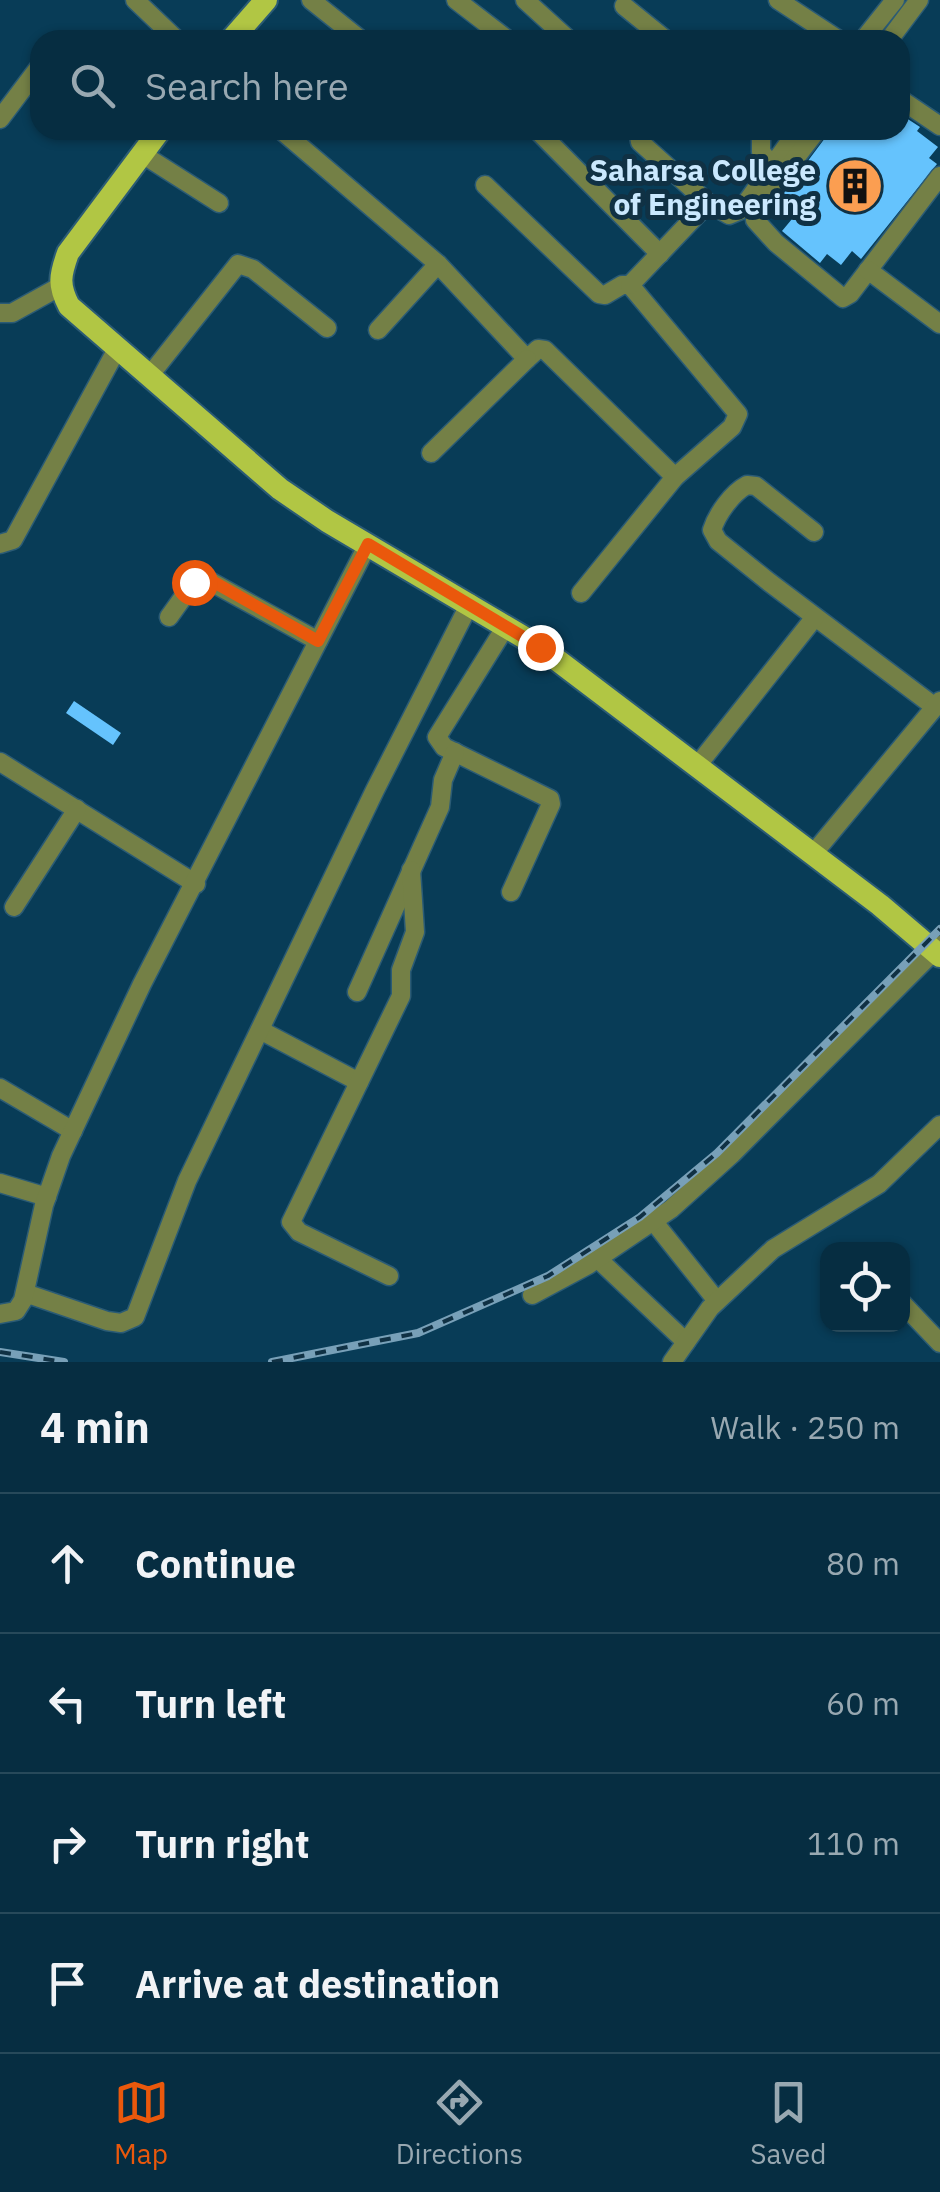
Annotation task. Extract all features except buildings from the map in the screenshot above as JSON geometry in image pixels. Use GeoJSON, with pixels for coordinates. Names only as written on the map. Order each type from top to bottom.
{"type":"FeatureCollection","features":[{"type":"Feature","properties":{"kind":"main road"},"geometry":{"type":"LineString","coordinates":[[240,30],[266,0]]}},
{"type":"Feature","properties":{"kind":"main road"},"geometry":{"type":"LineString","coordinates":[[152,140],[68,253],[60,287],[69,306],[280,489],[540,647],[938,951]]}},
{"type":"Feature","properties":{"kind":"street"},"geometry":{"type":"LineString","coordinates":[[134,0],[166,30]]}},
{"type":"Feature","properties":{"kind":"street"},"geometry":{"type":"LineString","coordinates":[[312,0],[349,30]]}},
{"type":"Feature","properties":{"kind":"street"},"geometry":{"type":"LineString","coordinates":[[456,0],[495,30]]}},
{"type":"Feature","properties":{"kind":"street"},"geometry":{"type":"LineString","coordinates":[[525,0],[559,30]]}},
{"type":"Feature","properties":{"kind":"street"},"geometry":{"type":"LineString","coordinates":[[778,0],[824,30]]}},
{"type":"Feature","properties":{"kind":"street"},"geometry":{"type":"LineString","coordinates":[[871,30],[895,0]]}},
{"type":"Feature","properties":{"kind":"street"},"geometry":{"type":"LineString","coordinates":[[896,30],[919,0]]}},
{"type":"Feature","properties":{"kind":"street"},"geometry":{"type":"LineString","coordinates":[[624,6],[654,30]]}},
{"type":"Feature","properties":{"kind":"street"},"geometry":{"type":"LineString","coordinates":[[0,119],[30,79]]}},
{"type":"Feature","properties":{"kind":"street"},"geometry":{"type":"LineString","coordinates":[[910,106],[940,126]]}},
{"type":"Feature","properties":{"kind":"street"},"geometry":{"type":"LineString","coordinates":[[293,140],[438,264],[527,358]]}},
{"type":"Feature","properties":{"kind":"street"},"geometry":{"type":"LineString","coordinates":[[548,140],[660,254]]}},
{"type":"Feature","properties":{"kind":"street"},"geometry":{"type":"LineString","coordinates":[[640,140],[708,203],[729,215],[736,214],[791,140]]}},
{"type":"Feature","properties":{"kind":"street"},"geometry":{"type":"LineString","coordinates":[[761,140],[760,152],[773,166]]}},
{"type":"Feature","properties":{"kind":"street"},"geometry":{"type":"LineString","coordinates":[[809,140],[758,208],[755,220],[843,298],[940,176]]}},
{"type":"Feature","properties":{"kind":"street"},"geometry":{"type":"LineString","coordinates":[[142,154],[220,203]]}},
{"type":"Feature","properties":{"kind":"street"},"geometry":{"type":"LineString","coordinates":[[486,185],[598,294],[605,296],[622,285],[630,285],[708,203]]}},
{"type":"Feature","properties":{"kind":"street"},"geometry":{"type":"LineString","coordinates":[[150,375],[238,264],[253,269],[327,328]]}},
{"type":"Feature","properties":{"kind":"street"},"geometry":{"type":"LineString","coordinates":[[378,330],[438,264]]}},
{"type":"Feature","properties":{"kind":"street"},"geometry":{"type":"LineString","coordinates":[[868,270],[940,324]]}},
{"type":"Feature","properties":{"kind":"street"},"geometry":{"type":"LineString","coordinates":[[581,593],[675,476],[732,427],[738,414],[630,285]]}},
{"type":"Feature","properties":{"kind":"street"},"geometry":{"type":"LineString","coordinates":[[0,313],[12,313],[60,287]]}},
{"type":"Feature","properties":{"kind":"street"},"geometry":{"type":"LineString","coordinates":[[0,544],[13,540],[118,349]]}},
{"type":"Feature","properties":{"kind":"street"},"geometry":{"type":"LineString","coordinates":[[431,453],[538,349],[545,350],[675,476]]}},
{"type":"Feature","properties":{"kind":"street"},"geometry":{"type":"LineString","coordinates":[[814,532],[756,486],[747,485],[739,489],[712,530],[718,541],[815,617],[938,704],[814,854]]}},
{"type":"Feature","properties":{"kind":"street"},"geometry":{"type":"LineString","coordinates":[[0,1314],[16,1311],[24,1293],[47,1197],[142,984],[368,544]]}},
{"type":"Feature","properties":{"kind":"street"},"geometry":{"type":"LineString","coordinates":[[169,617],[194,582],[204,578],[318,641]]}},
{"type":"Feature","properties":{"kind":"street"},"geometry":{"type":"LineString","coordinates":[[24,1293],[107,1321],[121,1323],[135,1317],[187,1182],[470,603]]}},
{"type":"Feature","properties":{"kind":"street"},"geometry":{"type":"LineString","coordinates":[[697,766],[815,617]]}},
{"type":"Feature","properties":{"kind":"street"},"geometry":{"type":"LineString","coordinates":[[506,626],[437,737],[438,742],[456,752],[550,799],[511,892]]}},
{"type":"Feature","properties":{"kind":"street"},"geometry":{"type":"LineString","coordinates":[[357,992],[440,807],[443,780],[456,752]]}},
{"type":"Feature","properties":{"kind":"street"},"geometry":{"type":"LineString","coordinates":[[3,771],[78,809],[196,884]]}},
{"type":"Feature","properties":{"kind":"street"},"geometry":{"type":"LineString","coordinates":[[14,907],[78,809]]}},
{"type":"Feature","properties":{"kind":"street"},"geometry":{"type":"LineString","coordinates":[[389,1276],[298,1232],[291,1222],[402,990],[401,970],[415,932],[410,870]]}},
{"type":"Feature","properties":{"kind":"street"},"geometry":{"type":"LineString","coordinates":[[532,1294],[598,1259],[654,1222],[732,1154],[938,951]]}},
{"type":"Feature","properties":{"kind":"street"},"geometry":{"type":"LineString","coordinates":[[260,1030],[359,1082]]}},
{"type":"Feature","properties":{"kind":"street"},"geometry":{"type":"LineString","coordinates":[[0,1088],[74,1130]]}},
{"type":"Feature","properties":{"kind":"street"},"geometry":{"type":"LineString","coordinates":[[672,1362],[717,1301],[773,1249],[879,1184],[940,1125]]}},
{"type":"Feature","properties":{"kind":"street"},"geometry":{"type":"LineString","coordinates":[[0,1183],[47,1197]]}},
{"type":"Feature","properties":{"kind":"street"},"geometry":{"type":"LineString","coordinates":[[654,1222],[717,1301]]}},
{"type":"Feature","properties":{"kind":"street"},"geometry":{"type":"LineString","coordinates":[[598,1259],[686,1342]]}},
{"type":"Feature","properties":{"kind":"street"},"geometry":{"type":"LineString","coordinates":[[910,1311],[940,1343]]}},
{"type":"Feature","properties":{"kind":"railway"},"geometry":{"type":"LineString","coordinates":[[272,1362],[418,1333],[548,1276],[640,1217],[717,1153],[940,929]]}},
{"type":"Feature","properties":{"kind":"railway"},"geometry":{"type":"LineString","coordinates":[[0,1352],[64,1362]]}},
{"type":"Feature","properties":{"kind":"place","name":"Saharsa College of Engineering"},"geometry":{"type":"Point","coordinates":[855,186]}},
{"type":"Feature","properties":{"kind":"route"},"geometry":{"type":"LineString","coordinates":[[194,582],[197,578],[212,581],[318,641],[368,544],[540,647]]}}]}
